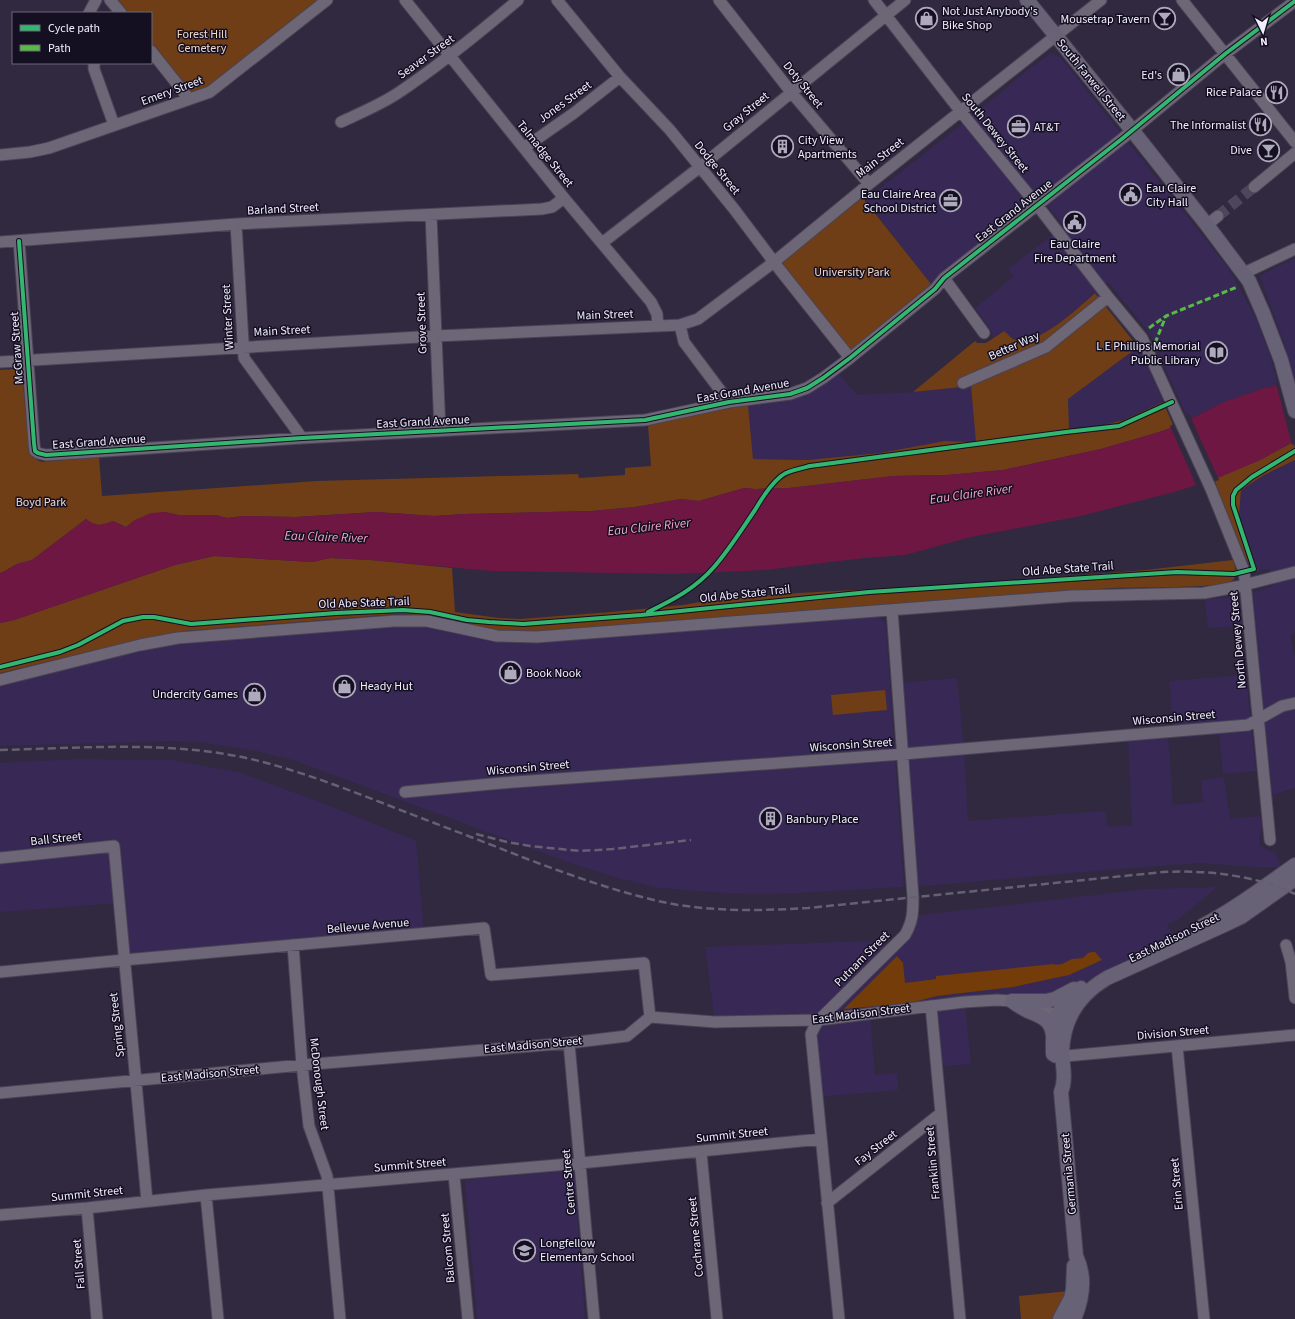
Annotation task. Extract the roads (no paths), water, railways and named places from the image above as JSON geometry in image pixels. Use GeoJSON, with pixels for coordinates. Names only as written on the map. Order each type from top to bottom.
{"type":"FeatureCollection","features":[{"type":"Feature","properties":{"kind":"main road","name":"South Farwell Street"},"geometry":{"type":"LineString","coordinates":[[1027,0],[1132,130],[1213,221],[1249,281],[1263,313],[1295,409]]}},
{"type":"Feature","properties":{"kind":"main road","name":"East Madison Street"},"geometry":{"type":"LineString","coordinates":[[1063,1016],[1074,994],[1089,980],[1104,971],[1216,919],[1249,898],[1295,865]]}},
{"type":"Feature","properties":{"kind":"main road","name":"East Madison Street"},"geometry":{"type":"LineString","coordinates":[[1063,1016],[1094,986],[1241,917],[1295,879]]}},
{"type":"Feature","properties":{"kind":"main road"},"geometry":{"type":"LineString","coordinates":[[1012,1001],[1046,1001],[1055,999],[1089,980]]}},
{"type":"Feature","properties":{"kind":"main road"},"geometry":{"type":"LineString","coordinates":[[1012,1001],[1046,1019],[1052,1028],[1053,1040]]}},
{"type":"Feature","properties":{"kind":"main road","name":"Germania Street"},"geometry":{"type":"LineString","coordinates":[[1063,1016],[1054,1028],[1053,1040],[1064,1084],[1061,1092],[1076,1256],[1081,1268],[1083,1288],[1078,1310],[1074,1319]]}},
{"type":"Feature","properties":{"kind":"main road","name":"Germania Street"},"geometry":{"type":"LineString","coordinates":[[1058,1056],[1065,1029],[1063,1016]]}},
{"type":"Feature","properties":{"kind":"main road","name":"Germania Street"},"geometry":{"type":"LineString","coordinates":[[1060,1319],[1071,1298],[1076,1256]]}},
{"type":"Feature","properties":{"kind":"street"},"geometry":{"type":"LineString","coordinates":[[90,12],[96,0]]}},
{"type":"Feature","properties":{"kind":"street"},"geometry":{"type":"LineString","coordinates":[[110,0],[120,12]]}},
{"type":"Feature","properties":{"kind":"street","name":"Emery Street"},"geometry":{"type":"LineString","coordinates":[[0,155],[30,152],[49,148],[210,92],[327,0]]}},
{"type":"Feature","properties":{"kind":"street","name":"Talmadge Street"},"geometry":{"type":"LineString","coordinates":[[405,0],[564,198],[651,302],[657,314],[658,326]]}},
{"type":"Feature","properties":{"kind":"street","name":"Seaver Street"},"geometry":{"type":"LineString","coordinates":[[341,122],[370,109],[396,94],[450,56],[518,0]]}},
{"type":"Feature","properties":{"kind":"street","name":"Dodge Street"},"geometry":{"type":"LineString","coordinates":[[557,0],[620,77],[670,130],[734,209],[850,358]]}},
{"type":"Feature","properties":{"kind":"street","name":"Doty Street"},"geometry":{"type":"LineString","coordinates":[[720,0],[791,92],[869,184]]}},
{"type":"Feature","properties":{"kind":"street","name":"South Dewey Street"},"geometry":{"type":"LineString","coordinates":[[874,0],[961,112],[1142,338],[1192,447]]}},
{"type":"Feature","properties":{"kind":"street","name":"Gray Street"},"geometry":{"type":"LineString","coordinates":[[602,243],[700,167],[905,0]]}},
{"type":"Feature","properties":{"kind":"street","name":"Main Street"},"geometry":{"type":"LineString","coordinates":[[0,362],[27,359],[243,346],[680,325],[698,319],[774,262],[869,184],[1101,0]]}},
{"type":"Feature","properties":{"kind":"street"},"geometry":{"type":"LineString","coordinates":[[1182,0],[1295,142]]}},
{"type":"Feature","properties":{"kind":"street","name":"East Grand Avenue"},"geometry":{"type":"LineString","coordinates":[[38,453],[46,456],[302,438],[645,420],[729,402],[790,394],[807,388],[850,358],[935,289],[944,278],[1132,130],[1225,54],[1293,2]]}},
{"type":"Feature","properties":{"kind":"street"},"geometry":{"type":"LineString","coordinates":[[152,52],[189,99]]}},
{"type":"Feature","properties":{"kind":"street"},"geometry":{"type":"LineString","coordinates":[[94,64],[94,69],[114,125]]}},
{"type":"Feature","properties":{"kind":"street","name":"Jones Street"},"geometry":{"type":"LineString","coordinates":[[524,148],[574,113],[620,77]]}},
{"type":"Feature","properties":{"kind":"street"},"geometry":{"type":"LineString","coordinates":[[1254,187],[1295,153]]}},
{"type":"Feature","properties":{"kind":"street","name":"Barland Street"},"geometry":{"type":"LineString","coordinates":[[0,242],[236,224],[542,209],[552,207],[564,198]]}},
{"type":"Feature","properties":{"kind":"street","name":"Grove Street"},"geometry":{"type":"LineString","coordinates":[[431,215],[440,431]]}},
{"type":"Feature","properties":{"kind":"street","name":"Winter Street"},"geometry":{"type":"LineString","coordinates":[[236,224],[244,358],[302,438]]}},
{"type":"Feature","properties":{"kind":"street","name":"McGraw Street"},"geometry":{"type":"LineString","coordinates":[[19,240],[34,443],[35,450],[38,453]]}},
{"type":"Feature","properties":{"kind":"street"},"geometry":{"type":"LineString","coordinates":[[1244,273],[1295,249]]}},
{"type":"Feature","properties":{"kind":"street"},"geometry":{"type":"LineString","coordinates":[[944,278],[984,334]]}},
{"type":"Feature","properties":{"kind":"street","name":"Better Way"},"geometry":{"type":"LineString","coordinates":[[963,383],[1046,347],[1108,296]]}},
{"type":"Feature","properties":{"kind":"street"},"geometry":{"type":"LineString","coordinates":[[680,325],[684,342],[729,402]]}},
{"type":"Feature","properties":{"kind":"street","name":"North Dewey Street"},"geometry":{"type":"LineString","coordinates":[[1192,447],[1238,552],[1244,572],[1270,840]]}},
{"type":"Feature","properties":{"kind":"street"},"geometry":{"type":"LineString","coordinates":[[0,680],[140,645],[178,638],[394,621],[427,621],[497,636],[537,638],[1072,596],[1204,593],[1246,585],[1295,572]]}},
{"type":"Feature","properties":{"kind":"street","name":"Putnam Street"},"geometry":{"type":"LineString","coordinates":[[839,1319],[811,1034],[814,1026],[819,1020],[905,935],[913,916],[913,897],[892,610]]}},
{"type":"Feature","properties":{"kind":"street","name":"Wisconsin Street"},"geometry":{"type":"LineString","coordinates":[[405,792],[509,782],[903,754],[1248,724],[1282,706],[1295,703]]}},
{"type":"Feature","properties":{"kind":"street","name":"Ball Street"},"geometry":{"type":"LineString","coordinates":[[0,858],[114,846]]}},
{"type":"Feature","properties":{"kind":"street","name":"Spring Street"},"geometry":{"type":"LineString","coordinates":[[114,846],[146,1201]]}},
{"type":"Feature","properties":{"kind":"street","name":"Bellevue Avenue"},"geometry":{"type":"LineString","coordinates":[[0,972],[484,928],[491,975],[644,963],[650,1017]]}},
{"type":"Feature","properties":{"kind":"street"},"geometry":{"type":"LineString","coordinates":[[1286,945],[1291,962],[1295,998]]}},
{"type":"Feature","properties":{"kind":"street","name":"McDonough Street"},"geometry":{"type":"LineString","coordinates":[[293,946],[302,1065],[309,1126],[327,1176],[340,1319]]}},
{"type":"Feature","properties":{"kind":"street","name":"East Madison Street"},"geometry":{"type":"LineString","coordinates":[[0,1093],[627,1036],[650,1017],[715,1022],[819,1020],[988,1000],[1012,1001],[1063,1016]]}},
{"type":"Feature","properties":{"kind":"street","name":"Franklin Street"},"geometry":{"type":"LineString","coordinates":[[931,1006],[960,1319]]}},
{"type":"Feature","properties":{"kind":"street","name":"Division Street"},"geometry":{"type":"LineString","coordinates":[[1058,1056],[1295,1035]]}},
{"type":"Feature","properties":{"kind":"street","name":"Centre Street"},"geometry":{"type":"LineString","coordinates":[[569,1042],[594,1319]]}},
{"type":"Feature","properties":{"kind":"street","name":"Erin Street"},"geometry":{"type":"LineString","coordinates":[[1177,1046],[1204,1319]]}},
{"type":"Feature","properties":{"kind":"street","name":"Fay Street"},"geometry":{"type":"LineString","coordinates":[[827,1203],[941,1113]]}},
{"type":"Feature","properties":{"kind":"street","name":"Summit Street"},"geometry":{"type":"LineString","coordinates":[[0,1215],[87,1208],[206,1195],[454,1175],[701,1152],[821,1139]]}},
{"type":"Feature","properties":{"kind":"street","name":"Cochrane Street"},"geometry":{"type":"LineString","coordinates":[[701,1152],[716,1319]]}},
{"type":"Feature","properties":{"kind":"street","name":"Balcom Street"},"geometry":{"type":"LineString","coordinates":[[454,1175],[468,1319]]}},
{"type":"Feature","properties":{"kind":"street"},"geometry":{"type":"LineString","coordinates":[[206,1195],[218,1319]]}},
{"type":"Feature","properties":{"kind":"street","name":"Fall Street"},"geometry":{"type":"LineString","coordinates":[[87,1208],[97,1319]]}},
{"type":"Feature","properties":{"kind":"water","name":"Eau Claire River"},"geometry":{"type":"Polygon","coordinates":[[[1292,382],[1295,441],[1260,460],[1218,478],[1178,491],[1081,516],[971,537],[905,555],[864,558],[766,570],[675,574],[492,571],[371,560],[330,558],[312,562],[214,556],[175,565],[14,620],[0,623],[0,573],[17,564],[32,560],[86,519],[99,525],[113,521],[126,527],[135,520],[151,513],[165,512],[178,515],[216,515],[227,518],[244,516],[296,517],[376,512],[434,516],[592,511],[635,507],[681,499],[699,501],[744,488],[789,488],[894,476],[947,475],[1003,470],[1101,449],[1156,433],[1174,427],[1224,402],[1264,388],[1292,382]]]}},
{"type":"Feature","properties":{"kind":"tunnel"},"geometry":{"type":"LineString","coordinates":[[1218,216],[1254,187]]}},
{"type":"Feature","properties":{"kind":"railway"},"geometry":{"type":"LineString","coordinates":[[0,750],[97,747],[163,748],[227,754],[259,761],[338,786],[556,870],[623,892],[676,905],[733,910],[808,908],[1163,872],[1197,872],[1230,875],[1263,882],[1295,894]]}},
{"type":"Feature","properties":{"kind":"railway"},"geometry":{"type":"LineString","coordinates":[[476,834],[530,846],[580,851],[613,849],[691,840]]}},
{"type":"Feature","properties":{"kind":"place","name":"Not Just Anybody's Bike Shop"},"geometry":{"type":"Point","coordinates":[926,18]}},
{"type":"Feature","properties":{"kind":"place","name":"Mousetrap Tavern"},"geometry":{"type":"Point","coordinates":[1165,19]}},
{"type":"Feature","properties":{"kind":"place","name":"Ed's"},"geometry":{"type":"Point","coordinates":[1178,75]}},
{"type":"Feature","properties":{"kind":"place","name":"Rice Palace"},"geometry":{"type":"Point","coordinates":[1277,92]}},
{"type":"Feature","properties":{"kind":"place","name":"The Informalist"},"geometry":{"type":"Point","coordinates":[1261,125]}},
{"type":"Feature","properties":{"kind":"place","name":"AT&T"},"geometry":{"type":"Point","coordinates":[1019,127]}},
{"type":"Feature","properties":{"kind":"place","name":"City View Apartments"},"geometry":{"type":"Point","coordinates":[782,147]}},
{"type":"Feature","properties":{"kind":"place","name":"Dive"},"geometry":{"type":"Point","coordinates":[1268,150]}},
{"type":"Feature","properties":{"kind":"place","name":"Eau Claire City Hall"},"geometry":{"type":"Point","coordinates":[1130,195]}},
{"type":"Feature","properties":{"kind":"place","name":"Eau Claire Area School District"},"geometry":{"type":"Point","coordinates":[951,201]}},
{"type":"Feature","properties":{"kind":"place","name":"Eau Claire Fire Department"},"geometry":{"type":"Point","coordinates":[1075,223]}},
{"type":"Feature","properties":{"kind":"place","name":"L E Phillips Memorial Public Library"},"geometry":{"type":"Point","coordinates":[1216,353]}},
{"type":"Feature","properties":{"kind":"place","name":"Book Nook"},"geometry":{"type":"Point","coordinates":[510,673]}},
{"type":"Feature","properties":{"kind":"place","name":"Heady Hut"},"geometry":{"type":"Point","coordinates":[344,686]}},
{"type":"Feature","properties":{"kind":"place","name":"Undercity Games"},"geometry":{"type":"Point","coordinates":[254,694]}},
{"type":"Feature","properties":{"kind":"place","name":"Banbury Place"},"geometry":{"type":"Point","coordinates":[770,819]}},
{"type":"Feature","properties":{"kind":"place","name":"Longfellow Elementary School"},"geometry":{"type":"Point","coordinates":[525,1250]}},
{"type":"Feature","properties":{"kind":"park label","name":"Forest Hill Cemetery"},"geometry":{"type":"Point","coordinates":[202,41]}},
{"type":"Feature","properties":{"kind":"park label","name":"University Park"},"geometry":{"type":"Point","coordinates":[852,272]}},
{"type":"Feature","properties":{"kind":"park label","name":"Boyd Park"},"geometry":{"type":"Point","coordinates":[41,502]}}]}
